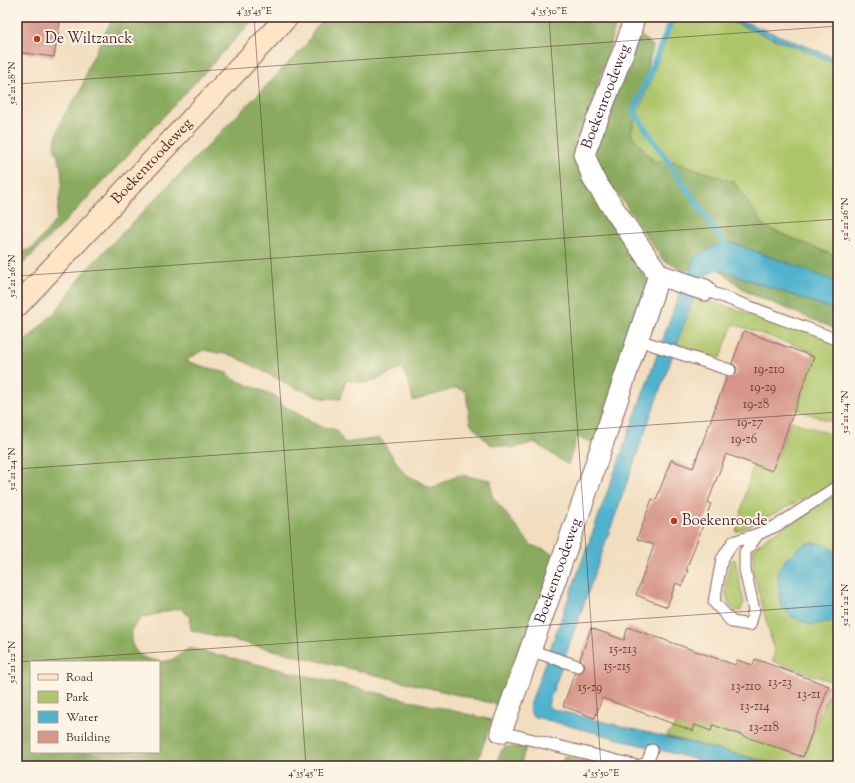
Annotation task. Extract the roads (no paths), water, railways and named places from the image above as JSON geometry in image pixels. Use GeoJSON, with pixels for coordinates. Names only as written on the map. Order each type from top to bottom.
{"type":"FeatureCollection","features":[{"type":"Feature","properties":{"kind":"main road","name":"Boekenroodeweg"},"geometry":{"type":"LineString","coordinates":[[17,306],[287,17]]}},
{"type":"Feature","properties":{"kind":"street","name":"Boekenroodeweg"},"geometry":{"type":"LineString","coordinates":[[501,732],[536,652],[584,499],[645,342],[659,275],[594,180],[584,154],[629,36],[634,17]]}},
{"type":"Feature","properties":{"kind":"street"},"geometry":{"type":"LineString","coordinates":[[659,275],[705,290]]}},
{"type":"Feature","properties":{"kind":"lane"},"geometry":{"type":"LineString","coordinates":[[705,290],[838,340]]}},
{"type":"Feature","properties":{"kind":"lane"},"geometry":{"type":"LineString","coordinates":[[645,342],[683,353],[730,370]]}},
{"type":"Feature","properties":{"kind":"lane"},"geometry":{"type":"LineString","coordinates":[[758,534],[744,552],[745,570],[754,610],[750,625],[732,622],[714,602],[722,559],[733,542],[758,534],[778,525],[838,486]]}},
{"type":"Feature","properties":{"kind":"lane"},"geometry":{"type":"LineString","coordinates":[[536,652],[573,665]]}},
{"type":"Feature","properties":{"kind":"lane","name":"Boekenroodeweg"},"geometry":{"type":"LineString","coordinates":[[501,732],[638,766],[648,763],[652,750]]}},
{"type":"Feature","properties":{"kind":"water"},"geometry":{"type":"Polygon","coordinates":[[[719,17],[732,17],[838,59],[838,64],[719,17]]]}},
{"type":"Feature","properties":{"kind":"water"},"geometry":{"type":"Polygon","coordinates":[[[720,243],[733,243],[838,282],[838,311],[718,269],[704,276],[694,297],[648,423],[548,705],[552,709],[783,766],[720,766],[532,716],[529,707],[680,292],[691,269],[694,257],[720,243]]]}},
{"type":"Feature","properties":{"kind":"water"},"geometry":{"type":"Polygon","coordinates":[[[805,543],[820,543],[826,545],[832,549],[835,554],[839,572],[838,621],[810,625],[791,616],[781,606],[778,571],[784,561],[805,543]]]}},
{"type":"Feature","properties":{"kind":"waterway"},"geometry":{"type":"LineString","coordinates":[[675,17],[672,19],[634,112],[724,243]]}},
{"type":"Feature","properties":{"kind":"place","name":"De Wiltzanck"},"geometry":{"type":"Point","coordinates":[37,39]}},
{"type":"Feature","properties":{"kind":"place","name":"Boekenroode"},"geometry":{"type":"Point","coordinates":[674,521]}}]}
